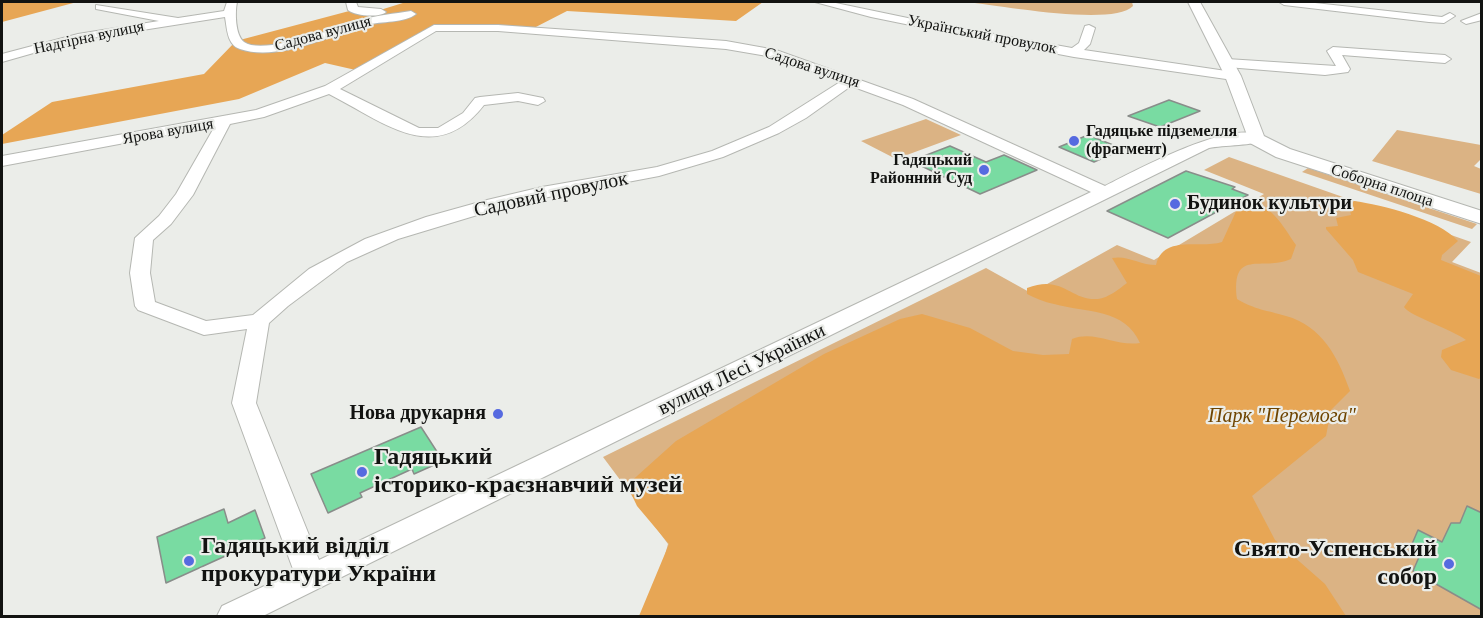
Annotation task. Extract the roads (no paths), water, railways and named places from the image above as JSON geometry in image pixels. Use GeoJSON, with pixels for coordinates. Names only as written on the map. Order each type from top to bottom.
{"type":"FeatureCollection","features":[{"type":"Feature","properties":{"kind":"street","name":"Український провулок"},"geometry":{"type":"LineString","coordinates":[[820,2],[1074,53],[1230,69],[1325,71],[1344,69],[1334,51],[1444,59]]}},
{"type":"Feature","properties":{"kind":"street"},"geometry":{"type":"LineString","coordinates":[[1194,2],[1230,69],[1256,140]]}},
{"type":"Feature","properties":{"kind":"street"},"geometry":{"type":"LineString","coordinates":[[1284,2],[1428,19],[1444,20],[1450,16]]}},
{"type":"Feature","properties":{"kind":"street","name":"Садова вулиця"},"geometry":{"type":"LineString","coordinates":[[352,6],[498,28],[726,45],[776,54],[908,102],[1105,192]]}},
{"type":"Feature","properties":{"kind":"street","name":"Надгірна вулиця"},"geometry":{"type":"LineString","coordinates":[[100,7],[178,21]]}},
{"type":"Feature","properties":{"kind":"street","name":"Садова вулиця"},"geometry":{"type":"LineString","coordinates":[[231,7],[236,41],[242,46],[272,49],[365,22],[423,18]]}},
{"type":"Feature","properties":{"kind":"street","name":"Надгірна вулиця"},"geometry":{"type":"LineString","coordinates":[[2,58],[78,37],[178,21],[231,7]]}},
{"type":"Feature","properties":{"kind":"street"},"geometry":{"type":"LineString","coordinates":[[1466,21],[1482,16]]}},
{"type":"Feature","properties":{"kind":"street","name":"Ярова вулиця"},"geometry":{"type":"LineString","coordinates":[[2,161],[223,123],[287,106],[330,89],[423,18]]}},
{"type":"Feature","properties":{"kind":"street","name":"Український провулок"},"geometry":{"type":"LineString","coordinates":[[1074,53],[1084,44],[1089,28]]}},
{"type":"Feature","properties":{"kind":"street","name":"Садовий провулок"},"geometry":{"type":"LineString","coordinates":[[259,321],[291,292],[352,252],[418,227],[514,199],[642,175],[756,140],[822,103],[850,80]]}},
{"type":"Feature","properties":{"kind":"street"},"geometry":{"type":"LineString","coordinates":[[330,89],[417,133],[441,132],[468,116],[480,100],[518,97],[538,101]]}},
{"type":"Feature","properties":{"kind":"street"},"geometry":{"type":"LineString","coordinates":[[223,123],[184,195],[165,220],[144,238],[140,273],[145,306],[204,328],[259,321],[244,403],[312,579]]}},
{"type":"Feature","properties":{"kind":"street","name":"вулиця Лесі Українки"},"geometry":{"type":"LineString","coordinates":[[232,616],[1204,144],[1227,139],[1256,140]]}},
{"type":"Feature","properties":{"kind":"street","name":"Соборна площа"},"geometry":{"type":"LineString","coordinates":[[1256,140],[1283,153],[1482,218]]}},
{"type":"Feature","properties":{"kind":"place","name":"Гадяцьке підземелля (фрагмент)"},"geometry":{"type":"Point","coordinates":[1074,141]}},
{"type":"Feature","properties":{"kind":"place","name":"Гадяцький Районний Суд"},"geometry":{"type":"Point","coordinates":[984,170]}},
{"type":"Feature","properties":{"kind":"place","name":"Будинок культури"},"geometry":{"type":"Point","coordinates":[1175,204]}},
{"type":"Feature","properties":{"kind":"place","name":"Нова друкарня"},"geometry":{"type":"Point","coordinates":[498,414]}},
{"type":"Feature","properties":{"kind":"place","name":"Гадяцький історико-краєзнавчий музей"},"geometry":{"type":"Point","coordinates":[362,472]}},
{"type":"Feature","properties":{"kind":"place","name":"Гадяцький відділ прокуратури України"},"geometry":{"type":"Point","coordinates":[189,561]}},
{"type":"Feature","properties":{"kind":"place","name":"Свято-Успенський собор"},"geometry":{"type":"Point","coordinates":[1449,564]}},
{"type":"Feature","properties":{"kind":"park label","name":"Парк \"Перемога\""},"geometry":{"type":"Point","coordinates":[1282,417]}}]}
